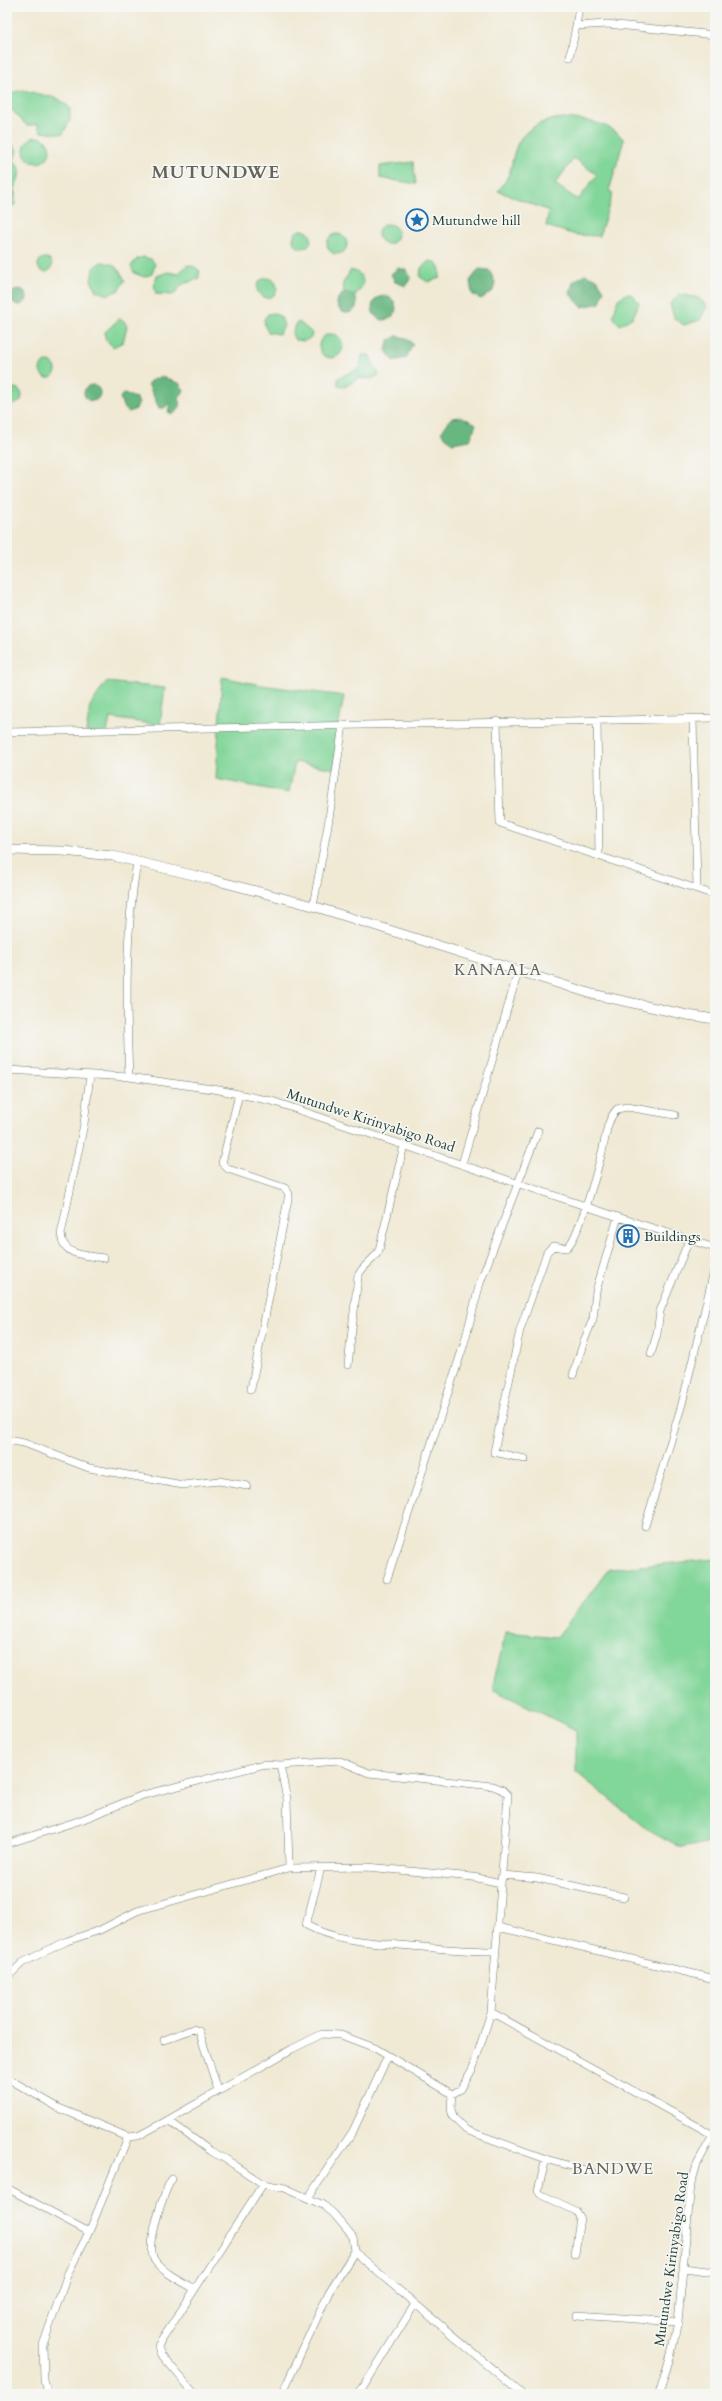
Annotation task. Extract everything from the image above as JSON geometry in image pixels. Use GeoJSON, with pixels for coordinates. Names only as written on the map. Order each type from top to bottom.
{"type":"FeatureCollection","features":[{"type":"Feature","properties":{"kind":"street"},"geometry":{"type":"LineString","coordinates":[[570,57],[579,7]]}},
{"type":"Feature","properties":{"kind":"street"},"geometry":{"type":"LineString","coordinates":[[576,26],[607,24],[715,35]]}},
{"type":"Feature","properties":{"kind":"street"},"geometry":{"type":"LineString","coordinates":[[693,718],[697,889]]}},
{"type":"Feature","properties":{"kind":"street"},"geometry":{"type":"LineString","coordinates":[[7,732],[497,721],[715,718]]}},
{"type":"Feature","properties":{"kind":"street"},"geometry":{"type":"LineString","coordinates":[[597,720],[599,856]]}},
{"type":"Feature","properties":{"kind":"street"},"geometry":{"type":"LineString","coordinates":[[497,721],[500,822],[715,895]]}},
{"type":"Feature","properties":{"kind":"street"},"geometry":{"type":"LineString","coordinates":[[313,906],[328,825],[343,725]]}},
{"type":"Feature","properties":{"kind":"street"},"geometry":{"type":"LineString","coordinates":[[7,850],[113,856],[313,906],[518,972],[607,998],[715,1019]]}},
{"type":"Feature","properties":{"kind":"street"},"geometry":{"type":"LineString","coordinates":[[129,1077],[126,1014],[128,950],[131,897],[137,862]]}},
{"type":"Feature","properties":{"kind":"street"},"geometry":{"type":"LineString","coordinates":[[462,1164],[518,972]]}},
{"type":"Feature","properties":{"kind":"street","name":"Mutundwe Kirinyabigo Road"},"geometry":{"type":"LineString","coordinates":[[7,1070],[129,1077],[239,1094],[272,1101],[715,1248]]}},
{"type":"Feature","properties":{"kind":"street"},"geometry":{"type":"LineString","coordinates":[[90,1075],[84,1124],[61,1234],[62,1242],[65,1248],[71,1252],[104,1258]]}},
{"type":"Feature","properties":{"kind":"street"},"geometry":{"type":"LineString","coordinates":[[239,1094],[222,1159],[224,1165],[228,1169],[285,1188],[289,1194],[251,1389]]}},
{"type":"Feature","properties":{"kind":"street"},"geometry":{"type":"LineString","coordinates":[[525,1459],[494,1452],[510,1368],[520,1330],[547,1252],[553,1246],[566,1248],[569,1246],[586,1205],[608,1126],[612,1115],[617,1109],[627,1107],[675,1115]]}},
{"type":"Feature","properties":{"kind":"street"},"geometry":{"type":"LineString","coordinates":[[387,1580],[459,1359],[480,1283],[538,1131]]}},
{"type":"Feature","properties":{"kind":"street"},"geometry":{"type":"LineString","coordinates":[[348,1365],[358,1276],[361,1268],[374,1259],[379,1250],[404,1145]]}},
{"type":"Feature","properties":{"kind":"street"},"geometry":{"type":"LineString","coordinates":[[574,1375],[584,1341],[593,1319],[596,1291],[618,1217]]}},
{"type":"Feature","properties":{"kind":"street"},"geometry":{"type":"LineString","coordinates":[[650,1354],[657,1334],[660,1311],[689,1240]]}},
{"type":"Feature","properties":{"kind":"street"},"geometry":{"type":"LineString","coordinates":[[645,1526],[682,1404],[715,1267]]}},
{"type":"Feature","properties":{"kind":"street"},"geometry":{"type":"LineString","coordinates":[[7,1440],[89,1468],[183,1485],[219,1481],[247,1486]]}},
{"type":"Feature","properties":{"kind":"street"},"geometry":{"type":"LineString","coordinates":[[7,1844],[82,1820],[143,1794],[265,1764],[340,1761],[369,1773],[477,1783],[503,1790],[508,1795],[508,1804],[498,1927],[494,1951],[492,2012],[473,2068],[461,2089],[452,2094]]}},
{"type":"Feature","properties":{"kind":"street"},"geometry":{"type":"LineString","coordinates":[[280,1764],[287,1799],[289,1868]]}},
{"type":"Feature","properties":{"kind":"street"},"geometry":{"type":"LineString","coordinates":[[7,1978],[22,1964],[40,1954],[67,1941],[100,1930],[137,1911],[289,1868],[368,1867],[501,1879],[536,1878],[624,1897]]}},
{"type":"Feature","properties":{"kind":"street"},"geometry":{"type":"LineString","coordinates":[[322,1868],[306,1926],[322,1933],[370,1943],[461,1951],[494,1951]]}},
{"type":"Feature","properties":{"kind":"street"},"geometry":{"type":"LineString","coordinates":[[498,1927],[715,1979]]}},
{"type":"Feature","properties":{"kind":"street"},"geometry":{"type":"LineString","coordinates":[[492,2012],[714,2134]]}},
{"type":"Feature","properties":{"kind":"street"},"geometry":{"type":"LineString","coordinates":[[164,2040],[193,2029],[199,2031],[218,2090]]}},
{"type":"Feature","properties":{"kind":"street"},"geometry":{"type":"LineString","coordinates":[[7,2078],[59,2108],[128,2137],[138,2136],[218,2090],[322,2034],[341,2035],[374,2048],[452,2094]]}},
{"type":"Feature","properties":{"kind":"street"},"geometry":{"type":"LineString","coordinates":[[308,2198],[353,2131],[388,2056]]}},
{"type":"Feature","properties":{"kind":"street"},"geometry":{"type":"LineString","coordinates":[[452,2094],[451,2109],[453,2117],[466,2130],[546,2159],[592,2172]]}},
{"type":"Feature","properties":{"kind":"street"},"geometry":{"type":"LineString","coordinates":[[168,2120],[210,2151],[224,2158],[263,2184],[285,2188],[308,2198],[333,2213],[352,2237],[355,2251],[415,2304],[522,2394]]}},
{"type":"Feature","properties":{"kind":"street","name":"Mutundwe Kirinyabigo Road"},"geometry":{"type":"LineString","coordinates":[[658,2394],[671,2354],[678,2322],[692,2184],[697,2164],[714,2134]]}},
{"type":"Feature","properties":{"kind":"street"},"geometry":{"type":"LineString","coordinates":[[47,2394],[44,2379],[43,2345],[68,2273],[89,2232],[128,2137]]}},
{"type":"Feature","properties":{"kind":"street"},"geometry":{"type":"LineString","coordinates":[[546,2159],[538,2190],[540,2194],[576,2211],[580,2217],[575,2254]]}},
{"type":"Feature","properties":{"kind":"street"},"geometry":{"type":"LineString","coordinates":[[172,2179],[159,2211],[151,2245],[154,2259],[165,2272],[195,2290]]}},
{"type":"Feature","properties":{"kind":"street"},"geometry":{"type":"LineString","coordinates":[[195,2394],[160,2353],[158,2346],[263,2184]]}},
{"type":"Feature","properties":{"kind":"street"},"geometry":{"type":"LineString","coordinates":[[7,2188],[89,2232]]}},
{"type":"Feature","properties":{"kind":"street"},"geometry":{"type":"LineString","coordinates":[[282,2394],[328,2292],[355,2251]]}},
{"type":"Feature","properties":{"kind":"street"},"geometry":{"type":"LineString","coordinates":[[684,2268],[715,2272]]}},
{"type":"Feature","properties":{"kind":"street"},"geometry":{"type":"LineString","coordinates":[[359,2394],[415,2304]]}},
{"type":"Feature","properties":{"kind":"street"},"geometry":{"type":"LineString","coordinates":[[577,2315],[678,2322]]}},
{"type":"Feature","properties":{"kind":"green space"},"geometry":{"type":"Polygon","coordinates":[[[23,90],[59,99],[70,108],[70,120],[63,134],[41,132],[37,124],[27,126],[7,105],[7,94],[23,90]]]}},
{"type":"Feature","properties":{"kind":"green space"},"geometry":{"type":"Polygon","coordinates":[[[564,118],[597,123],[612,129],[624,140],[609,191],[613,193],[599,236],[576,235],[546,226],[549,211],[498,191],[507,178],[517,145],[525,133],[543,122],[564,118]],[[574,158],[555,184],[578,200],[597,175],[574,158]]]}},
{"type":"Feature","properties":{"kind":"green space"},"geometry":{"type":"Polygon","coordinates":[[[37,137],[46,141],[50,150],[46,159],[37,163],[28,159],[24,150],[28,141],[37,137]]]}},
{"type":"Feature","properties":{"kind":"green space"},"geometry":{"type":"Polygon","coordinates":[[[7,145],[13,145],[17,150],[14,160],[21,171],[15,188],[15,205],[7,208],[7,145]]]}},
{"type":"Feature","properties":{"kind":"green space"},"geometry":{"type":"Polygon","coordinates":[[[413,162],[416,184],[380,178],[380,166],[413,162]]]}},
{"type":"Feature","properties":{"kind":"green space"},"geometry":{"type":"Polygon","coordinates":[[[388,224],[395,227],[398,234],[395,241],[388,244],[381,241],[378,234],[381,227],[388,224]]]}},
{"type":"Feature","properties":{"kind":"green space"},"geometry":{"type":"Polygon","coordinates":[[[302,230],[308,233],[311,239],[308,245],[302,248],[296,245],[293,239],[296,233],[302,230]]]}},
{"type":"Feature","properties":{"kind":"green space"},"geometry":{"type":"Polygon","coordinates":[[[337,234],[344,237],[347,244],[344,251],[337,254],[330,251],[327,244],[330,237],[337,234]]]}},
{"type":"Feature","properties":{"kind":"green space"},"geometry":{"type":"Polygon","coordinates":[[[143,257],[151,259],[155,264],[152,274],[144,277],[134,273],[131,266],[137,259],[143,257]]]}},
{"type":"Feature","properties":{"kind":"green space"},"geometry":{"type":"Polygon","coordinates":[[[42,258],[48,258],[52,262],[52,268],[48,272],[42,272],[38,268],[38,262],[42,258]]]}},
{"type":"Feature","properties":{"kind":"green space"},"geometry":{"type":"Polygon","coordinates":[[[429,261],[436,262],[440,270],[440,278],[428,282],[420,277],[421,268],[429,261]]]}},
{"type":"Feature","properties":{"kind":"green space"},"geometry":{"type":"Polygon","coordinates":[[[101,262],[116,267],[125,280],[119,290],[108,295],[96,291],[91,280],[94,267],[101,262]]]}},
{"type":"Feature","properties":{"kind":"green space"},"geometry":{"type":"Polygon","coordinates":[[[187,265],[195,267],[200,271],[198,279],[183,284],[173,295],[156,294],[154,283],[157,276],[168,272],[178,274],[187,265]]]}},
{"type":"Feature","properties":{"kind":"green space"},"geometry":{"type":"Polygon","coordinates":[[[398,268],[406,270],[411,277],[406,286],[395,282],[391,274],[398,268]]]}},
{"type":"Feature","properties":{"kind":"green space"},"geometry":{"type":"Polygon","coordinates":[[[479,269],[489,270],[495,282],[493,291],[481,299],[472,294],[470,281],[479,269]]]}},
{"type":"Feature","properties":{"kind":"green space"},"geometry":{"type":"Polygon","coordinates":[[[351,270],[360,275],[363,282],[363,285],[355,296],[344,292],[343,283],[351,270]]]}},
{"type":"Feature","properties":{"kind":"green space"},"geometry":{"type":"Polygon","coordinates":[[[585,274],[597,279],[604,290],[600,303],[582,307],[570,294],[573,282],[585,274]]]}},
{"type":"Feature","properties":{"kind":"green space"},"geometry":{"type":"Polygon","coordinates":[[[267,278],[274,281],[277,288],[274,295],[267,298],[260,295],[257,288],[260,281],[267,278]]]}},
{"type":"Feature","properties":{"kind":"green space"},"geometry":{"type":"Polygon","coordinates":[[[19,289],[26,294],[27,297],[22,304],[19,305],[12,300],[11,297],[16,290],[19,289]]]}},
{"type":"Feature","properties":{"kind":"green space"},"geometry":{"type":"Polygon","coordinates":[[[347,293],[354,296],[357,303],[354,310],[347,313],[340,310],[337,303],[340,296],[347,293]]]}},
{"type":"Feature","properties":{"kind":"green space"},"geometry":{"type":"Polygon","coordinates":[[[628,293],[634,296],[639,303],[633,317],[620,325],[613,317],[618,299],[628,293]]]}},
{"type":"Feature","properties":{"kind":"green space"},"geometry":{"type":"Polygon","coordinates":[[[679,294],[698,298],[707,306],[700,320],[684,325],[674,318],[670,304],[679,294]]]}},
{"type":"Feature","properties":{"kind":"green space"},"geometry":{"type":"Polygon","coordinates":[[[384,296],[393,299],[396,308],[393,317],[384,320],[375,317],[372,308],[375,299],[384,296]]]}},
{"type":"Feature","properties":{"kind":"green space"},"geometry":{"type":"Polygon","coordinates":[[[274,313],[281,317],[284,326],[279,334],[268,332],[265,327],[264,319],[268,314],[274,313]]]}},
{"type":"Feature","properties":{"kind":"green space"},"geometry":{"type":"Polygon","coordinates":[[[119,319],[124,321],[127,326],[123,342],[113,347],[106,340],[104,333],[119,319]]]}},
{"type":"Feature","properties":{"kind":"green space"},"geometry":{"type":"Polygon","coordinates":[[[299,322],[312,333],[311,338],[304,341],[295,340],[292,334],[295,325],[299,322]]]}},
{"type":"Feature","properties":{"kind":"green space"},"geometry":{"type":"Polygon","coordinates":[[[331,334],[340,337],[343,346],[340,355],[331,358],[322,355],[319,346],[322,337],[331,334]]]}},
{"type":"Feature","properties":{"kind":"green space"},"geometry":{"type":"Polygon","coordinates":[[[397,336],[406,338],[413,344],[406,358],[394,361],[386,351],[388,341],[397,336]]]}},
{"type":"Feature","properties":{"kind":"green space"},"geometry":{"type":"Polygon","coordinates":[[[362,355],[369,355],[379,375],[372,379],[359,378],[345,387],[338,385],[338,378],[360,368],[362,355]]]}},
{"type":"Feature","properties":{"kind":"green space"},"geometry":{"type":"Polygon","coordinates":[[[45,362],[51,362],[56,367],[54,376],[51,378],[45,378],[40,373],[40,367],[45,362]]]}},
{"type":"Feature","properties":{"kind":"green space"},"geometry":{"type":"Polygon","coordinates":[[[161,377],[179,383],[184,390],[179,399],[180,408],[173,414],[168,412],[170,403],[164,408],[159,408],[148,384],[150,381],[161,377]]]}},
{"type":"Feature","properties":{"kind":"green space"},"geometry":{"type":"Polygon","coordinates":[[[89,385],[95,385],[100,390],[98,399],[95,401],[89,401],[84,396],[84,390],[89,385]]]}},
{"type":"Feature","properties":{"kind":"green space"},"geometry":{"type":"Polygon","coordinates":[[[14,388],[20,390],[22,396],[20,402],[14,404],[8,402],[6,396],[8,390],[14,388]]]}},
{"type":"Feature","properties":{"kind":"green space"},"geometry":{"type":"Polygon","coordinates":[[[124,394],[136,398],[139,403],[136,409],[129,412],[123,407],[120,397],[124,394]]]}},
{"type":"Feature","properties":{"kind":"green space"},"geometry":{"type":"Polygon","coordinates":[[[462,417],[476,424],[470,440],[452,443],[441,433],[451,418],[462,417]]]}},
{"type":"Feature","properties":{"kind":"green space"},"geometry":{"type":"Polygon","coordinates":[[[222,677],[261,685],[344,696],[339,723],[335,769],[295,762],[289,793],[216,779],[222,677]]]}},
{"type":"Feature","properties":{"kind":"green space"},"geometry":{"type":"Polygon","coordinates":[[[106,682],[165,688],[160,725],[110,718],[106,738],[86,732],[90,706],[106,682]]]}},
{"type":"Feature","properties":{"kind":"green space"},"geometry":{"type":"Polygon","coordinates":[[[715,1559],[715,1841],[682,1848],[644,1827],[576,1772],[576,1730],[492,1689],[506,1632],[557,1637],[609,1569],[715,1559]]]}},
{"type":"Feature","properties":{"kind":"place","name":"Mutundwe hill"},"geometry":{"type":"Point","coordinates":[417,220]}},
{"type":"Feature","properties":{"kind":"place","name":"Buildings"},"geometry":{"type":"Point","coordinates":[628,1236]}},
{"type":"Feature","properties":{"kind":"district","name":"MUTUNDWE"},"geometry":{"type":"Point","coordinates":[216,172]}},
{"type":"Feature","properties":{"kind":"district","name":"KANAALA"},"geometry":{"type":"Point","coordinates":[498,969]}},
{"type":"Feature","properties":{"kind":"district","name":"BANDWE"},"geometry":{"type":"Point","coordinates":[613,2168]}}]}
